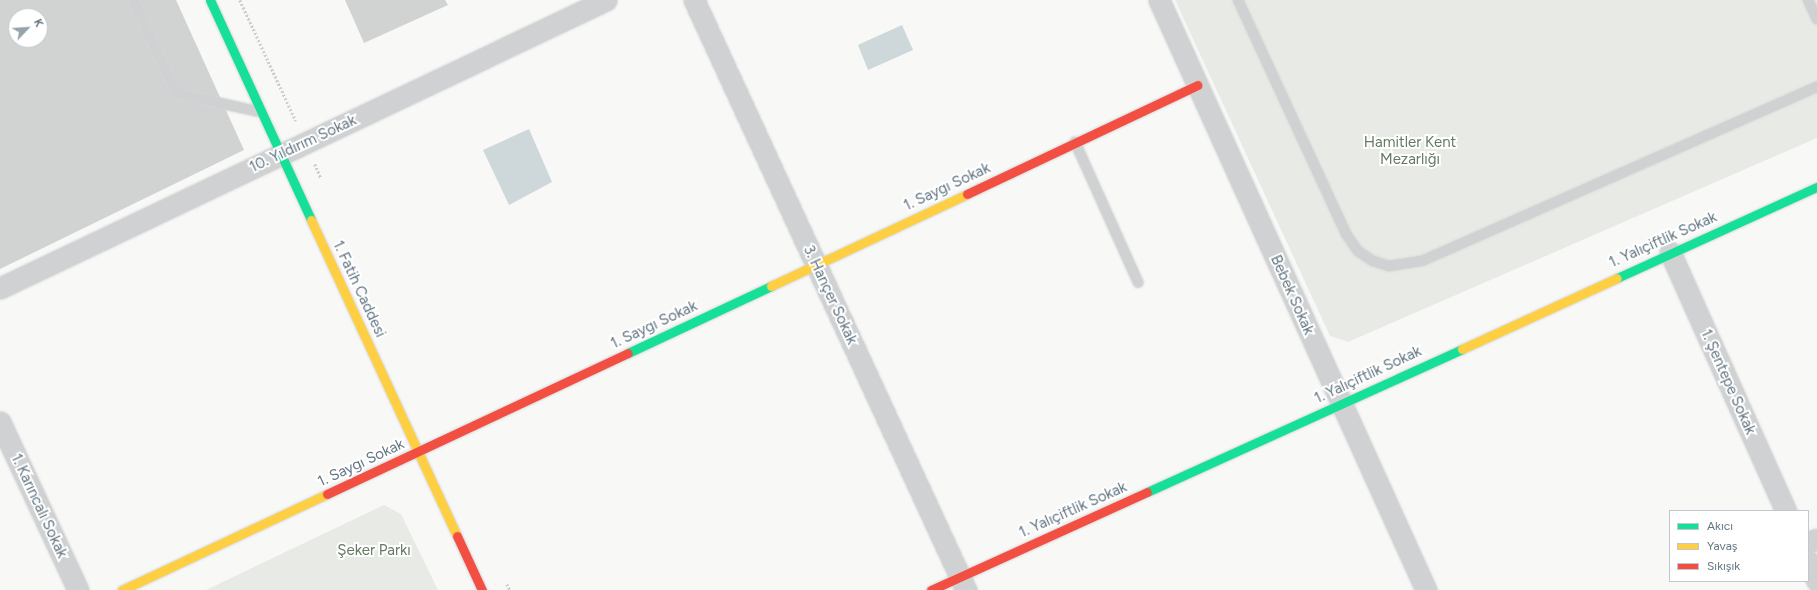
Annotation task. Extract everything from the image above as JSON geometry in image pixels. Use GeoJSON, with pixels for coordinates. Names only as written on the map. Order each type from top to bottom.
{"type":"FeatureCollection","features":[{"type":"Feature","properties":{"kind":"street","name":"1. Fatih Caddesi"},"geometry":{"type":"LineString","coordinates":[[210,0],[482,590]]}},
{"type":"Feature","properties":{"kind":"street","name":"10. Yıldırım Sokak"},"geometry":{"type":"LineString","coordinates":[[0,288],[606,0]]}},
{"type":"Feature","properties":{"kind":"street","name":"3. Hançer Sokak"},"geometry":{"type":"LineString","coordinates":[[694,0],[963,583]]}},
{"type":"Feature","properties":{"kind":"street","name":"Bebek Sokak"},"geometry":{"type":"LineString","coordinates":[[1159,0],[1426,590]]}},
{"type":"Feature","properties":{"kind":"street","name":"1. Saygı Sokak"},"geometry":{"type":"LineString","coordinates":[[122,590],[1198,85]]}},
{"type":"Feature","properties":{"kind":"street","name":"1. Yalıçiftlik Sokak"},"geometry":{"type":"LineString","coordinates":[[931,590],[963,583],[1341,403],[1670,252],[1817,187]]}},
{"type":"Feature","properties":{"kind":"street","name":"1. Şentepe Sokak"},"geometry":{"type":"LineString","coordinates":[[1670,252],[1786,510]]}},
{"type":"Feature","properties":{"kind":"street","name":"1. Karıncalı Sokak"},"geometry":{"type":"LineString","coordinates":[[0,422],[78,590]]}},
{"type":"Feature","properties":{"kind":"street"},"geometry":{"type":"LineString","coordinates":[[1809,563],[1817,581]]}},
{"type":"Feature","properties":{"kind":"lane"},"geometry":{"type":"LineString","coordinates":[[133,0],[177,94],[261,112]]}},
{"type":"Feature","properties":{"kind":"lane"},"geometry":{"type":"LineString","coordinates":[[1238,0],[1346,234],[1358,251],[1373,261],[1389,266],[1422,261],[1817,87]]}},
{"type":"Feature","properties":{"kind":"lane"},"geometry":{"type":"LineString","coordinates":[[1808,0],[1817,19]]}},
{"type":"Feature","properties":{"kind":"lane"},"geometry":{"type":"LineString","coordinates":[[1075,142],[1138,282]]}},
{"type":"Feature","properties":{"kind":"green space","name":"Hamitler Kent Mezarlığı"},"geometry":{"type":"Polygon","coordinates":[[[1175,0],[1817,0],[1817,138],[1348,342],[1330,336],[1175,0]]]}},
{"type":"Feature","properties":{"kind":"green space","name":"Şeker Parkı"},"geometry":{"type":"Polygon","coordinates":[[[384,505],[401,514],[438,590],[206,590],[384,505]]]}},
{"type":"Feature","properties":{"kind":"shaded area"},"geometry":{"type":"Polygon","coordinates":[[[902,25],[913,50],[868,70],[858,45],[902,25]]]}},
{"type":"Feature","properties":{"kind":"shaded area"},"geometry":{"type":"Polygon","coordinates":[[[529,129],[552,182],[509,205],[483,150],[529,129]]]}},
{"type":"Feature","properties":{"kind":"building"},"geometry":{"type":"Polygon","coordinates":[[[0,0],[176,0],[244,150],[0,269],[0,0]]]}},
{"type":"Feature","properties":{"kind":"building"},"geometry":{"type":"Polygon","coordinates":[[[345,0],[445,0],[448,5],[364,43],[345,0]]]}},
{"type":"Feature","properties":{"kind":"traffic: fast"},"geometry":{"type":"LineString","coordinates":[[210,0],[311,220]]}},
{"type":"Feature","properties":{"kind":"traffic: fast"},"geometry":{"type":"LineString","coordinates":[[1617,278],[1817,187]]}},
{"type":"Feature","properties":{"kind":"traffic: fast"},"geometry":{"type":"LineString","coordinates":[[628,353],[771,286]]}},
{"type":"Feature","properties":{"kind":"traffic: fast"},"geometry":{"type":"LineString","coordinates":[[1147,492],[1462,349]]}},
{"type":"Feature","properties":{"kind":"traffic: slow"},"geometry":{"type":"LineString","coordinates":[[771,286],[967,194]]}},
{"type":"Feature","properties":{"kind":"traffic: slow"},"geometry":{"type":"LineString","coordinates":[[311,220],[457,536]]}},
{"type":"Feature","properties":{"kind":"traffic: slow"},"geometry":{"type":"LineString","coordinates":[[1462,349],[1617,278]]}},
{"type":"Feature","properties":{"kind":"traffic: slow"},"geometry":{"type":"LineString","coordinates":[[122,590],[327,494]]}},
{"type":"Feature","properties":{"kind":"traffic: jam"},"geometry":{"type":"LineString","coordinates":[[967,194],[1198,85]]}},
{"type":"Feature","properties":{"kind":"traffic: jam"},"geometry":{"type":"LineString","coordinates":[[327,494],[628,353]]}},
{"type":"Feature","properties":{"kind":"traffic: jam"},"geometry":{"type":"LineString","coordinates":[[931,590],[1147,492]]}},
{"type":"Feature","properties":{"kind":"traffic: jam"},"geometry":{"type":"LineString","coordinates":[[457,536],[482,590]]}}]}
